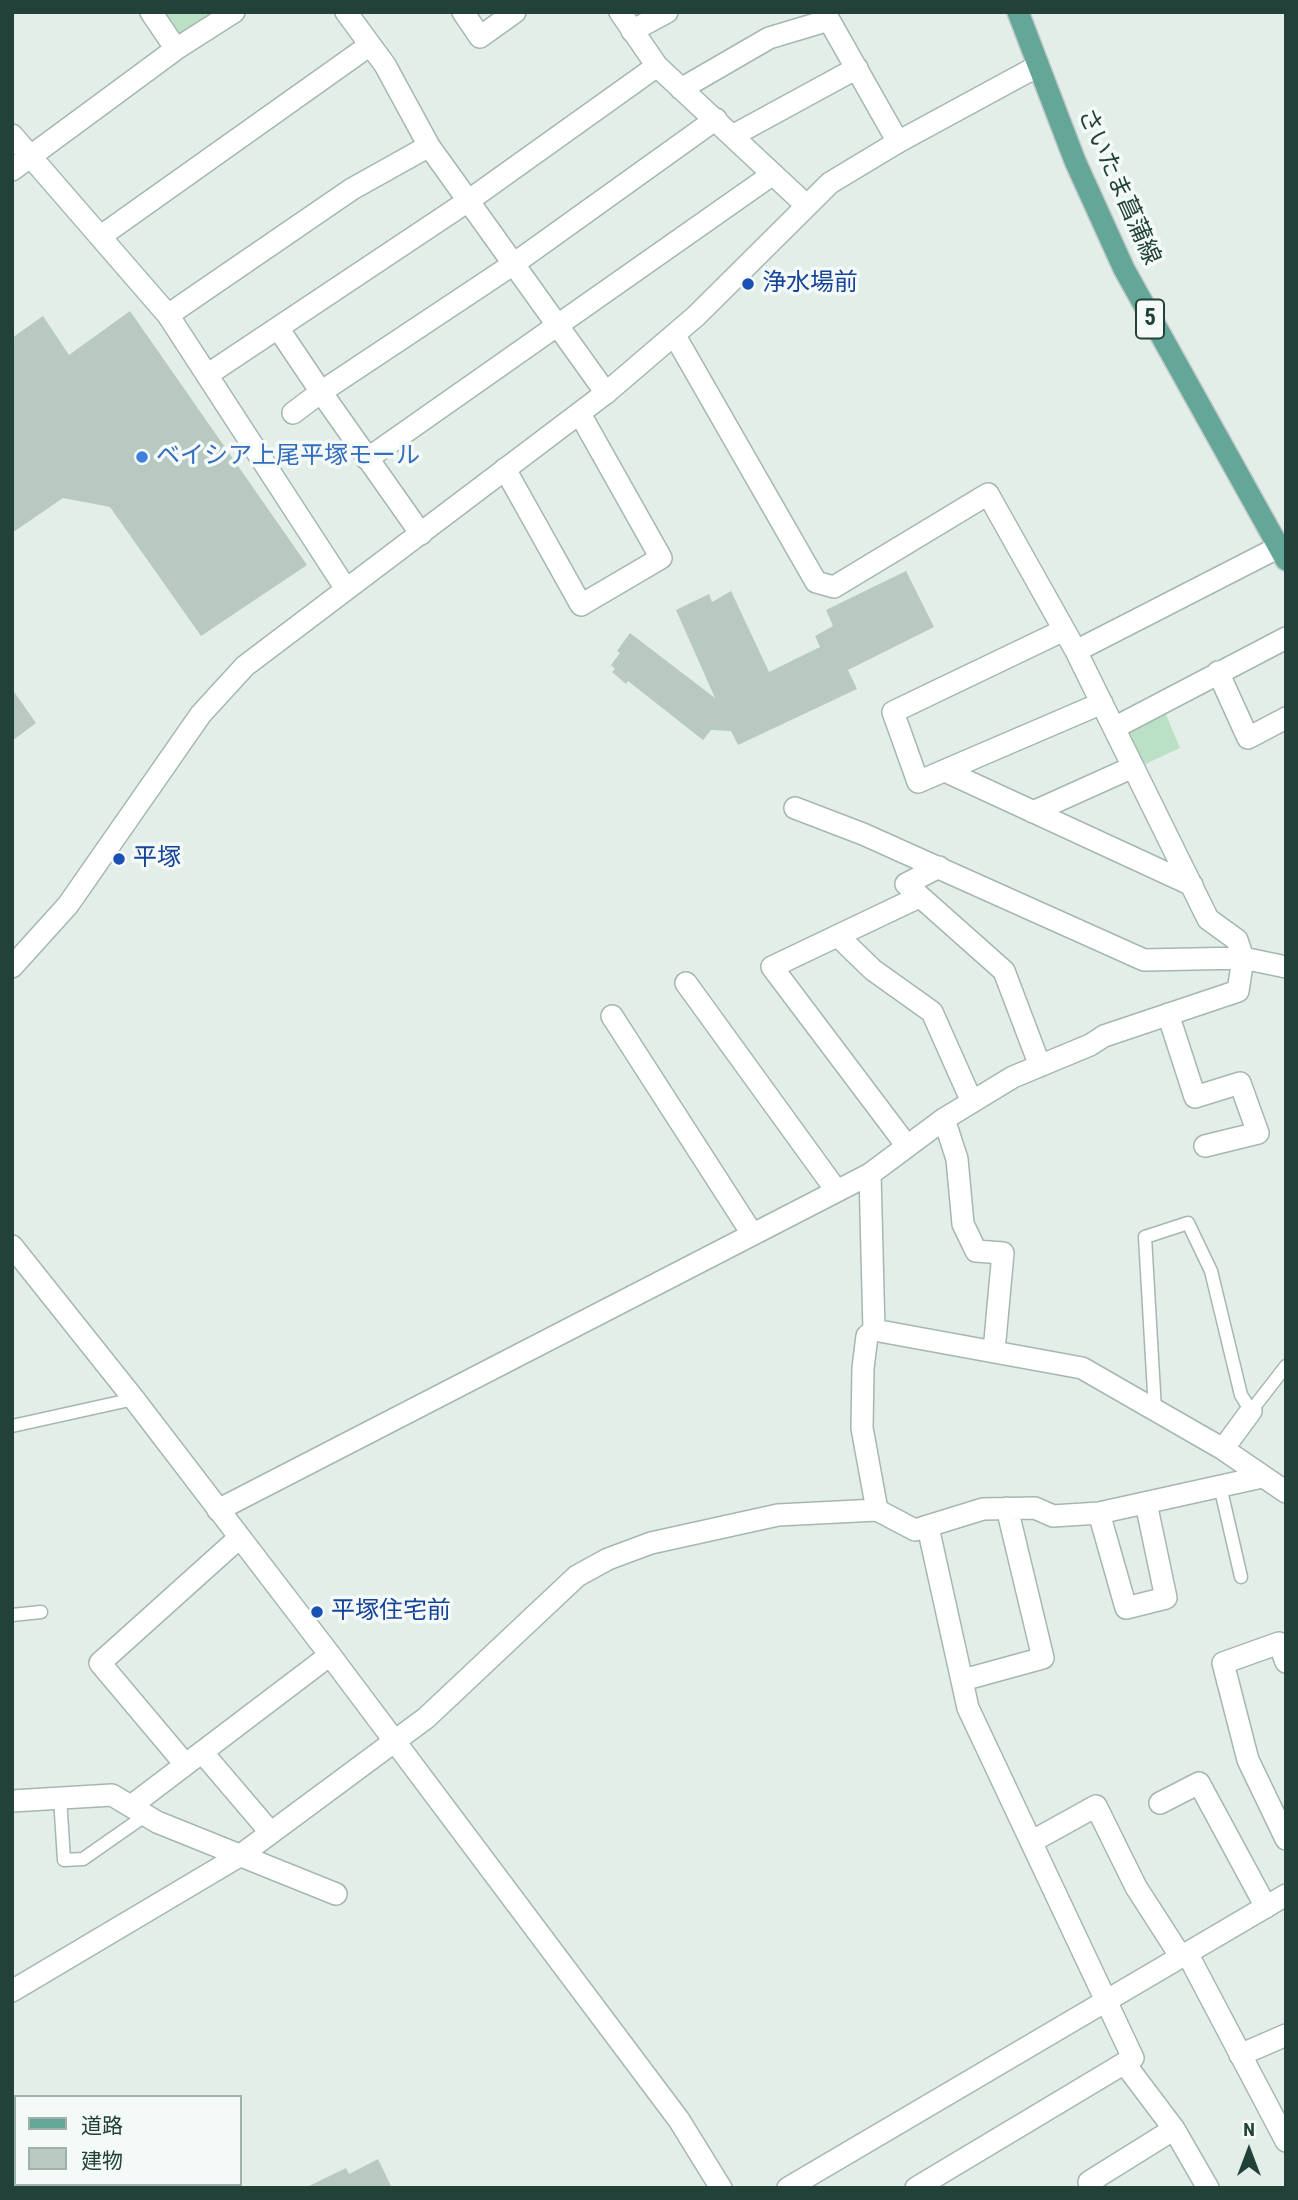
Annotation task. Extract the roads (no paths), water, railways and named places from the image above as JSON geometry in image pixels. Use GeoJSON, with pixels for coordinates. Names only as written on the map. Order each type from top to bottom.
{"type":"FeatureCollection","features":[{"type":"Feature","properties":{"kind":"main road","name":"さいたま菖蒲線"},"geometry":{"type":"LineString","coordinates":[[1018,12],[1075,161],[1124,269],[1282,553]]}},
{"type":"Feature","properties":{"kind":"street"},"geometry":{"type":"LineString","coordinates":[[151,12],[176,49]]}},
{"type":"Feature","properties":{"kind":"street"},"geometry":{"type":"LineString","coordinates":[[12,170],[176,49],[234,12]]}},
{"type":"Feature","properties":{"kind":"street"},"geometry":{"type":"LineString","coordinates":[[346,12],[385,65],[429,146],[516,263],[606,393]]}},
{"type":"Feature","properties":{"kind":"street"},"geometry":{"type":"LineString","coordinates":[[463,12],[480,37],[515,12]]}},
{"type":"Feature","properties":{"kind":"street"},"geometry":{"type":"LineString","coordinates":[[620,12],[657,66],[806,205]]}},
{"type":"Feature","properties":{"kind":"street"},"geometry":{"type":"LineString","coordinates":[[632,31],[667,12]]}},
{"type":"Feature","properties":{"kind":"street"},"geometry":{"type":"LineString","coordinates":[[681,89],[769,38],[830,20],[898,142]]}},
{"type":"Feature","properties":{"kind":"street"},"geometry":{"type":"LineString","coordinates":[[101,236],[370,45]]}},
{"type":"Feature","properties":{"kind":"street"},"geometry":{"type":"LineString","coordinates":[[207,375],[468,201],[657,66]]}},
{"type":"Feature","properties":{"kind":"street"},"geometry":{"type":"LineString","coordinates":[[12,967],[41,939],[95,869],[222,688],[273,643],[606,393],[675,335],[830,183],[898,142],[1038,66]]}},
{"type":"Feature","properties":{"kind":"street"},"geometry":{"type":"LineString","coordinates":[[734,135],[857,68]]}},
{"type":"Feature","properties":{"kind":"street"},"geometry":{"type":"LineString","coordinates":[[293,413],[516,263],[716,119]]}},
{"type":"Feature","properties":{"kind":"street"},"geometry":{"type":"LineString","coordinates":[[12,135],[168,315],[346,589]]}},
{"type":"Feature","properties":{"kind":"street"},"geometry":{"type":"LineString","coordinates":[[168,315],[352,189],[429,146]]}},
{"type":"Feature","properties":{"kind":"street"},"geometry":{"type":"LineString","coordinates":[[367,458],[773,174]]}},
{"type":"Feature","properties":{"kind":"street"},"geometry":{"type":"LineString","coordinates":[[278,328],[421,534]]}},
{"type":"Feature","properties":{"kind":"street"},"geometry":{"type":"LineString","coordinates":[[218,1510],[751,1232],[870,1174],[944,1119],[1040,1066],[1090,1045],[1104,1036],[1238,991],[1243,958],[1237,940],[1208,919],[1076,651],[988,494],[834,587],[816,582],[675,335]]}},
{"type":"Feature","properties":{"kind":"street"},"geometry":{"type":"LineString","coordinates":[[505,469],[582,605],[661,558],[580,414]]}},
{"type":"Feature","properties":{"kind":"street"},"geometry":{"type":"LineString","coordinates":[[1076,651],[1282,553]]}},
{"type":"Feature","properties":{"kind":"street"},"geometry":{"type":"LineString","coordinates":[[1064,630],[893,712],[918,782],[1102,703]]}},
{"type":"Feature","properties":{"kind":"street"},"geometry":{"type":"LineString","coordinates":[[1114,728],[1286,638]]}},
{"type":"Feature","properties":{"kind":"street"},"geometry":{"type":"LineString","coordinates":[[1218,673],[1248,738],[1286,718]]}},
{"type":"Feature","properties":{"kind":"street"},"geometry":{"type":"LineString","coordinates":[[1033,812],[1133,767]]}},
{"type":"Feature","properties":{"kind":"street"},"geometry":{"type":"LineString","coordinates":[[945,771],[1192,885]]}},
{"type":"Feature","properties":{"kind":"street"},"geometry":{"type":"LineString","coordinates":[[795,808],[939,867],[1143,960],[1243,958],[1286,967]]}},
{"type":"Feature","properties":{"kind":"street"},"geometry":{"type":"LineString","coordinates":[[939,867],[906,884],[1004,971],[1040,1066]]}},
{"type":"Feature","properties":{"kind":"street"},"geometry":{"type":"LineString","coordinates":[[907,1146],[772,967],[919,897]]}},
{"type":"Feature","properties":{"kind":"street"},"geometry":{"type":"LineString","coordinates":[[838,936],[873,970],[932,1012],[972,1102]]}},
{"type":"Feature","properties":{"kind":"street"},"geometry":{"type":"LineString","coordinates":[[685,983],[836,1190]]}},
{"type":"Feature","properties":{"kind":"street"},"geometry":{"type":"LineString","coordinates":[[1168,1014],[1195,1097],[1240,1083],[1258,1133],[1205,1146]]}},
{"type":"Feature","properties":{"kind":"street"},"geometry":{"type":"LineString","coordinates":[[612,1016],[751,1232]]}},
{"type":"Feature","properties":{"kind":"street"},"geometry":{"type":"LineString","coordinates":[[944,1119],[957,1159],[963,1224],[976,1251],[1003,1253],[994,1351]]}},
{"type":"Feature","properties":{"kind":"street"},"geometry":{"type":"LineString","coordinates":[[870,1174],[874,1330]]}},
{"type":"Feature","properties":{"kind":"street"},"geometry":{"type":"LineString","coordinates":[[12,1245],[134,1399],[394,1740],[679,2120],[721,2188]]}},
{"type":"Feature","properties":{"kind":"street"},"geometry":{"type":"LineString","coordinates":[[874,1330],[1082,1368],[1223,1449],[1286,1492]]}},
{"type":"Feature","properties":{"kind":"street"},"geometry":{"type":"LineString","coordinates":[[874,1330],[867,1336],[863,1368],[862,1428],[877,1510]]}},
{"type":"Feature","properties":{"kind":"street"},"geometry":{"type":"LineString","coordinates":[[1223,1449],[1251,1411]]}},
{"type":"Feature","properties":{"kind":"street"},"geometry":{"type":"LineString","coordinates":[[12,1991],[241,1855],[426,1718],[577,1576],[608,1559],[651,1543],[778,1516],[877,1510],[915,1531],[983,1509],[1035,1508],[1053,1516],[1099,1513],[1262,1477]]}},
{"type":"Feature","properties":{"kind":"street"},"geometry":{"type":"LineString","coordinates":[[1099,1513],[1126,1608],[1166,1598],[1146,1503]]}},
{"type":"Feature","properties":{"kind":"street"},"geometry":{"type":"LineString","coordinates":[[963,1680],[1043,1658],[1007,1508]]}},
{"type":"Feature","properties":{"kind":"street"},"geometry":{"type":"LineString","coordinates":[[916,2188],[1133,2058],[968,1708],[928,1527]]}},
{"type":"Feature","properties":{"kind":"street"},"geometry":{"type":"LineString","coordinates":[[239,1538],[100,1663],[271,1833]]}},
{"type":"Feature","properties":{"kind":"street"},"geometry":{"type":"LineString","coordinates":[[1286,1662],[1279,1643],[1223,1662],[1248,1760],[1286,1839]]}},
{"type":"Feature","properties":{"kind":"street"},"geometry":{"type":"LineString","coordinates":[[139,1811],[194,1758],[330,1655]]}},
{"type":"Feature","properties":{"kind":"street"},"geometry":{"type":"LineString","coordinates":[[1160,1803],[1199,1783],[1266,1907]]}},
{"type":"Feature","properties":{"kind":"street"},"geometry":{"type":"LineString","coordinates":[[12,1801],[112,1795],[139,1811],[336,1894]]}},
{"type":"Feature","properties":{"kind":"street"},"geometry":{"type":"LineString","coordinates":[[1031,1842],[1096,1806],[1136,1888],[1184,1955],[1286,2141]]}},
{"type":"Feature","properties":{"kind":"street"},"geometry":{"type":"LineString","coordinates":[[788,2188],[1286,1895]]}},
{"type":"Feature","properties":{"kind":"street"},"geometry":{"type":"LineString","coordinates":[[1240,2055],[1286,2035]]}},
{"type":"Feature","properties":{"kind":"street"},"geometry":{"type":"LineString","coordinates":[[1125,2064],[1174,2129],[1208,2188]]}},
{"type":"Feature","properties":{"kind":"street"},"geometry":{"type":"LineString","coordinates":[[1093,2188],[1089,2182],[1174,2129]]}},
{"type":"Feature","properties":{"kind":"lane"},"geometry":{"type":"LineString","coordinates":[[1155,1410],[1145,1237],[1188,1223],[1211,1271],[1241,1395],[1251,1411],[1286,1366]]}},
{"type":"Feature","properties":{"kind":"lane"},"geometry":{"type":"LineString","coordinates":[[12,1426],[134,1399]]}},
{"type":"Feature","properties":{"kind":"lane"},"geometry":{"type":"LineString","coordinates":[[1220,1486],[1241,1577]]}},
{"type":"Feature","properties":{"kind":"lane"},"geometry":{"type":"LineString","coordinates":[[12,1615],[41,1612]]}},
{"type":"Feature","properties":{"kind":"lane"},"geometry":{"type":"LineString","coordinates":[[60,1797],[64,1860],[83,1859],[139,1811]]}},
{"type":"Feature","properties":{"kind":"place","name":"浄水場前"},"geometry":{"type":"Point","coordinates":[748,284]}},
{"type":"Feature","properties":{"kind":"place","name":"ベイシア上尾平塚モール"},"geometry":{"type":"Point","coordinates":[142,457]}},
{"type":"Feature","properties":{"kind":"place","name":"平塚"},"geometry":{"type":"Point","coordinates":[119,859]}},
{"type":"Feature","properties":{"kind":"place","name":"平塚住宅前"},"geometry":{"type":"Point","coordinates":[317,1612]}}]}
